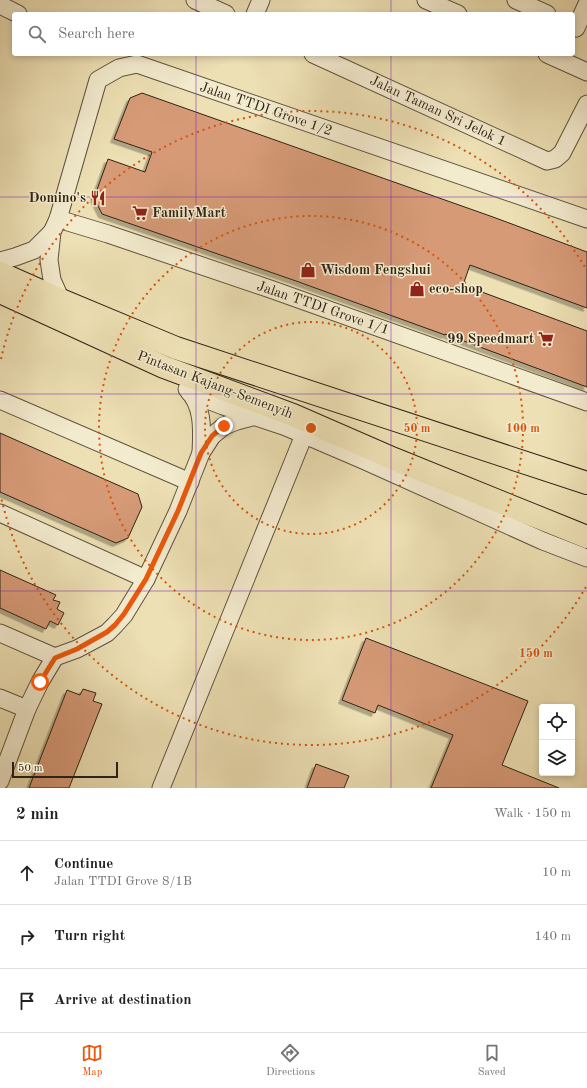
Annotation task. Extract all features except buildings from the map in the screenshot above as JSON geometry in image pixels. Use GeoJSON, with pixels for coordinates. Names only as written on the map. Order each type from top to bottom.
{"type":"FeatureCollection","features":[{"type":"Feature","properties":{"kind":"highway","name":"Pintasan Kajang-Semenyih"},"geometry":{"type":"LineString","coordinates":[[0,273],[176,348],[587,483]]}},
{"type":"Feature","properties":{"kind":"highway","name":"Pintasan Kajang-Semenyih"},"geometry":{"type":"LineString","coordinates":[[0,292],[164,367],[293,415],[408,465],[587,537]]}},
{"type":"Feature","properties":{"kind":"street"},"geometry":{"type":"LineString","coordinates":[[195,0],[222,12]]}},
{"type":"Feature","properties":{"kind":"street"},"geometry":{"type":"LineString","coordinates":[[256,12],[261,0]]}},
{"type":"Feature","properties":{"kind":"street"},"geometry":{"type":"LineString","coordinates":[[426,0],[453,12]]}},
{"type":"Feature","properties":{"kind":"street"},"geometry":{"type":"LineString","coordinates":[[516,0],[543,12]]}},
{"type":"Feature","properties":{"kind":"street"},"geometry":{"type":"LineString","coordinates":[[579,28],[587,4]]}},
{"type":"Feature","properties":{"kind":"street"},"geometry":{"type":"LineString","coordinates":[[0,5],[14,12]]}},
{"type":"Feature","properties":{"kind":"street","name":"Jalan Taman Sri Jelok 1"},"geometry":{"type":"LineString","coordinates":[[317,56],[547,161],[555,159],[562,153],[587,104]]}},
{"type":"Feature","properties":{"kind":"street"},"geometry":{"type":"LineString","coordinates":[[551,56],[587,72]]}},
{"type":"Feature","properties":{"kind":"street","name":"Jalan TTDI Grove 1/2"},"geometry":{"type":"LineString","coordinates":[[61,300],[52,280],[49,260],[55,226],[98,80],[119,68],[138,64],[587,219]]}},
{"type":"Feature","properties":{"kind":"street"},"geometry":{"type":"LineString","coordinates":[[0,261],[34,250],[55,226]]}},
{"type":"Feature","properties":{"kind":"street","name":"Jalan TTDI Grove 1/1"},"geometry":{"type":"LineString","coordinates":[[55,226],[108,234],[265,287],[587,402]]}},
{"type":"Feature","properties":{"kind":"street"},"geometry":{"type":"LineString","coordinates":[[164,367],[190,393],[198,408],[202,425],[201,453]]}},
{"type":"Feature","properties":{"kind":"street"},"geometry":{"type":"LineString","coordinates":[[190,393],[223,406],[286,427],[543,541],[587,558]]}},
{"type":"Feature","properties":{"kind":"street"},"geometry":{"type":"LineString","coordinates":[[0,400],[190,482]]}},
{"type":"Feature","properties":{"kind":"street"},"geometry":{"type":"LineString","coordinates":[[0,780],[27,709],[40,682],[55,658],[77,649],[107,632],[124,614],[146,579],[190,482],[201,453],[212,436],[224,426],[256,416]]}},
{"type":"Feature","properties":{"kind":"street"},"geometry":{"type":"LineString","coordinates":[[161,788],[304,435]]}},
{"type":"Feature","properties":{"kind":"street"},"geometry":{"type":"LineString","coordinates":[[0,513],[146,579]]}},
{"type":"Feature","properties":{"kind":"street"},"geometry":{"type":"LineString","coordinates":[[0,633],[55,658]]}},
{"type":"Feature","properties":{"kind":"street"},"geometry":{"type":"LineString","coordinates":[[0,698],[27,709]]}},
{"type":"Feature","properties":{"kind":"place","name":"Domino's"},"geometry":{"type":"Point","coordinates":[98,198]}},
{"type":"Feature","properties":{"kind":"place","name":"FamilyMart"},"geometry":{"type":"Point","coordinates":[140,213]}},
{"type":"Feature","properties":{"kind":"place","name":"Wisdom Fengshui"},"geometry":{"type":"Point","coordinates":[308,270]}},
{"type":"Feature","properties":{"kind":"place","name":"eco-shop"},"geometry":{"type":"Point","coordinates":[417,289]}},
{"type":"Feature","properties":{"kind":"place","name":"99 Speedmart"},"geometry":{"type":"Point","coordinates":[546,339]}},
{"type":"Feature","properties":{"kind":"route"},"geometry":{"type":"LineString","coordinates":[[40,682],[55,658],[77,649],[107,632],[124,614],[146,579],[178,511],[201,453],[212,436],[224,426]]}}]}
